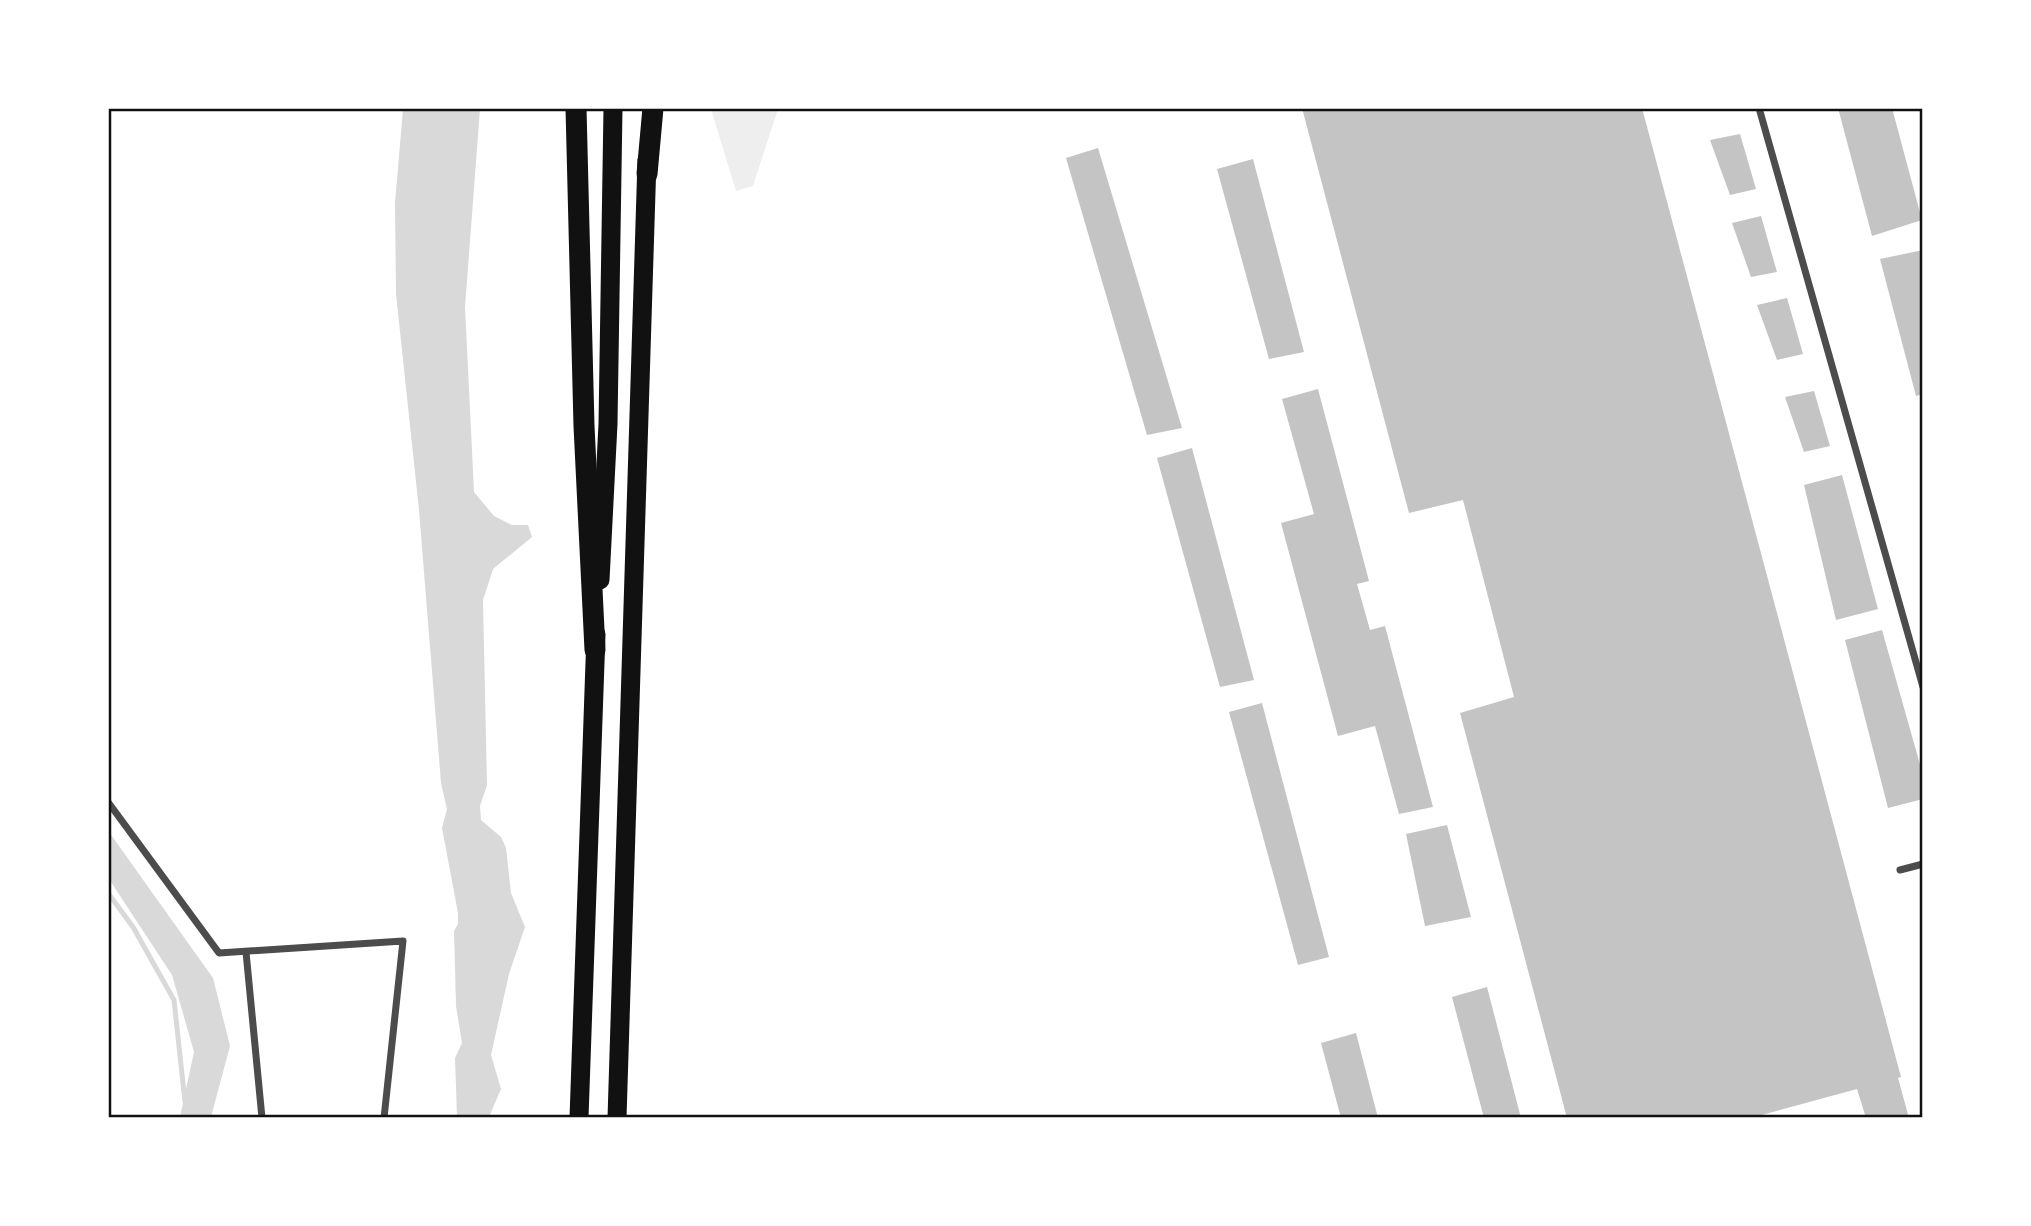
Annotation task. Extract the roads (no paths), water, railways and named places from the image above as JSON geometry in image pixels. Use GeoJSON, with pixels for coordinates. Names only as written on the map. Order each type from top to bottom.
{"type":"FeatureCollection","features":[{"type":"Feature","properties":{"kind":"highway"},"geometry":{"type":"LineString","coordinates":[[576,108],[584,426],[596,650]]}},
{"type":"Feature","properties":{"kind":"highway"},"geometry":{"type":"LineString","coordinates":[[579,1118],[596,650],[608,424],[613,108]]}},
{"type":"Feature","properties":{"kind":"highway"},"geometry":{"type":"LineString","coordinates":[[645,108],[647,174]]}},
{"type":"Feature","properties":{"kind":"highway"},"geometry":{"type":"LineString","coordinates":[[617,1118],[622,989],[623,839],[647,174],[653,108]]}},
{"type":"Feature","properties":{"kind":"highway"},"geometry":{"type":"LineString","coordinates":[[566,1118],[584,976]]}},
{"type":"Feature","properties":{"kind":"highway"},"geometry":{"type":"LineString","coordinates":[[622,989],[628,1118]]}},
{"type":"Feature","properties":{"kind":"street"},"geometry":{"type":"LineString","coordinates":[[1759,108],[1923,687]]}},
{"type":"Feature","properties":{"kind":"street"},"geometry":{"type":"LineString","coordinates":[[108,802],[219,953],[402,941],[384,1118]]}},
{"type":"Feature","properties":{"kind":"street"},"geometry":{"type":"LineString","coordinates":[[1900,870],[1923,864]]}},
{"type":"Feature","properties":{"kind":"street"},"geometry":{"type":"LineString","coordinates":[[246,951],[262,1118]]}},
{"type":"Feature","properties":{"kind":"waterway"},"geometry":{"type":"LineString","coordinates":[[108,893],[133,927],[174,1000],[185,1102]]}}]}
